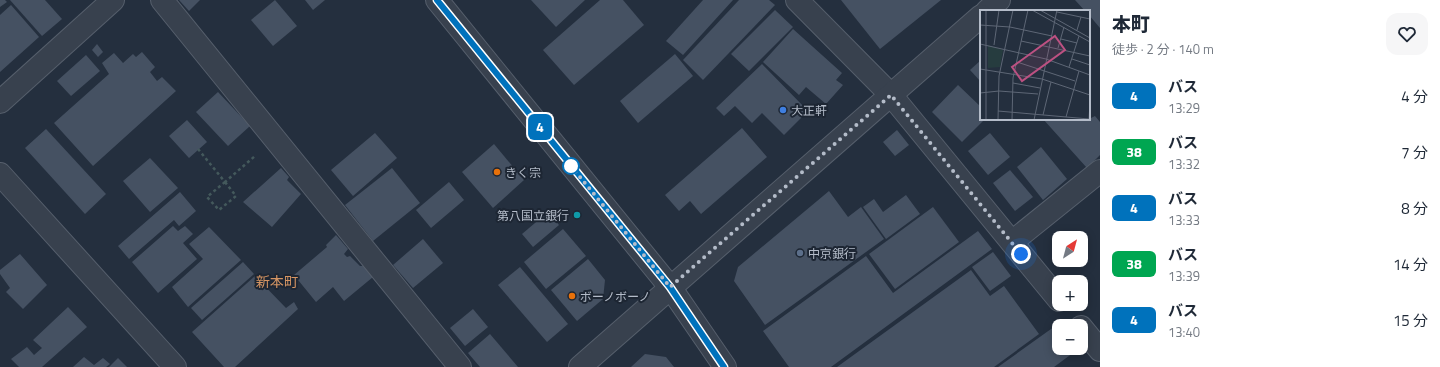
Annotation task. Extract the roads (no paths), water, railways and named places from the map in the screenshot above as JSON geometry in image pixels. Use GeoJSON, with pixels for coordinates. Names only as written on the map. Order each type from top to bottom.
{"type":"FeatureCollection","features":[{"type":"Feature","properties":{"kind":"street"},"geometry":{"type":"LineString","coordinates":[[0,102],[114,0]]}},
{"type":"Feature","properties":{"kind":"street"},"geometry":{"type":"LineString","coordinates":[[162,0],[460,367]]}},
{"type":"Feature","properties":{"kind":"street"},"geometry":{"type":"LineString","coordinates":[[437,0],[670,287],[724,367]]}},
{"type":"Feature","properties":{"kind":"street"},"geometry":{"type":"LineString","coordinates":[[797,0],[891,95],[1052,291]]}},
{"type":"Feature","properties":{"kind":"street"},"geometry":{"type":"LineString","coordinates":[[988,10],[999,0]]}},
{"type":"Feature","properties":{"kind":"street"},"geometry":{"type":"LineString","coordinates":[[580,367],[980,17]]}},
{"type":"Feature","properties":{"kind":"street"},"geometry":{"type":"LineString","coordinates":[[1012,242],[1100,172]]}},
{"type":"Feature","properties":{"kind":"street"},"geometry":{"type":"LineString","coordinates":[[0,174],[175,367]]}},
{"type":"Feature","properties":{"kind":"street"},"geometry":{"type":"LineString","coordinates":[[1068,311],[1075,319]]}},
{"type":"Feature","properties":{"kind":"street"},"geometry":{"type":"LineString","coordinates":[[1088,335],[1100,350]]}},
{"type":"Feature","properties":{"kind":"place","name":"大正軒"},"geometry":{"type":"Point","coordinates":[783,110]}},
{"type":"Feature","properties":{"kind":"place","name":"きく宗"},"geometry":{"type":"Point","coordinates":[497,172]}},
{"type":"Feature","properties":{"kind":"place","name":"第八国立銀行"},"geometry":{"type":"Point","coordinates":[577,215]}},
{"type":"Feature","properties":{"kind":"place","name":"中京銀行"},"geometry":{"type":"Point","coordinates":[800,253]}},
{"type":"Feature","properties":{"kind":"place","name":"ボーノボーノ"},"geometry":{"type":"Point","coordinates":[572,296]}},
{"type":"Feature","properties":{"kind":"district","name":"新本町"},"geometry":{"type":"Point","coordinates":[277,281]}}]}
